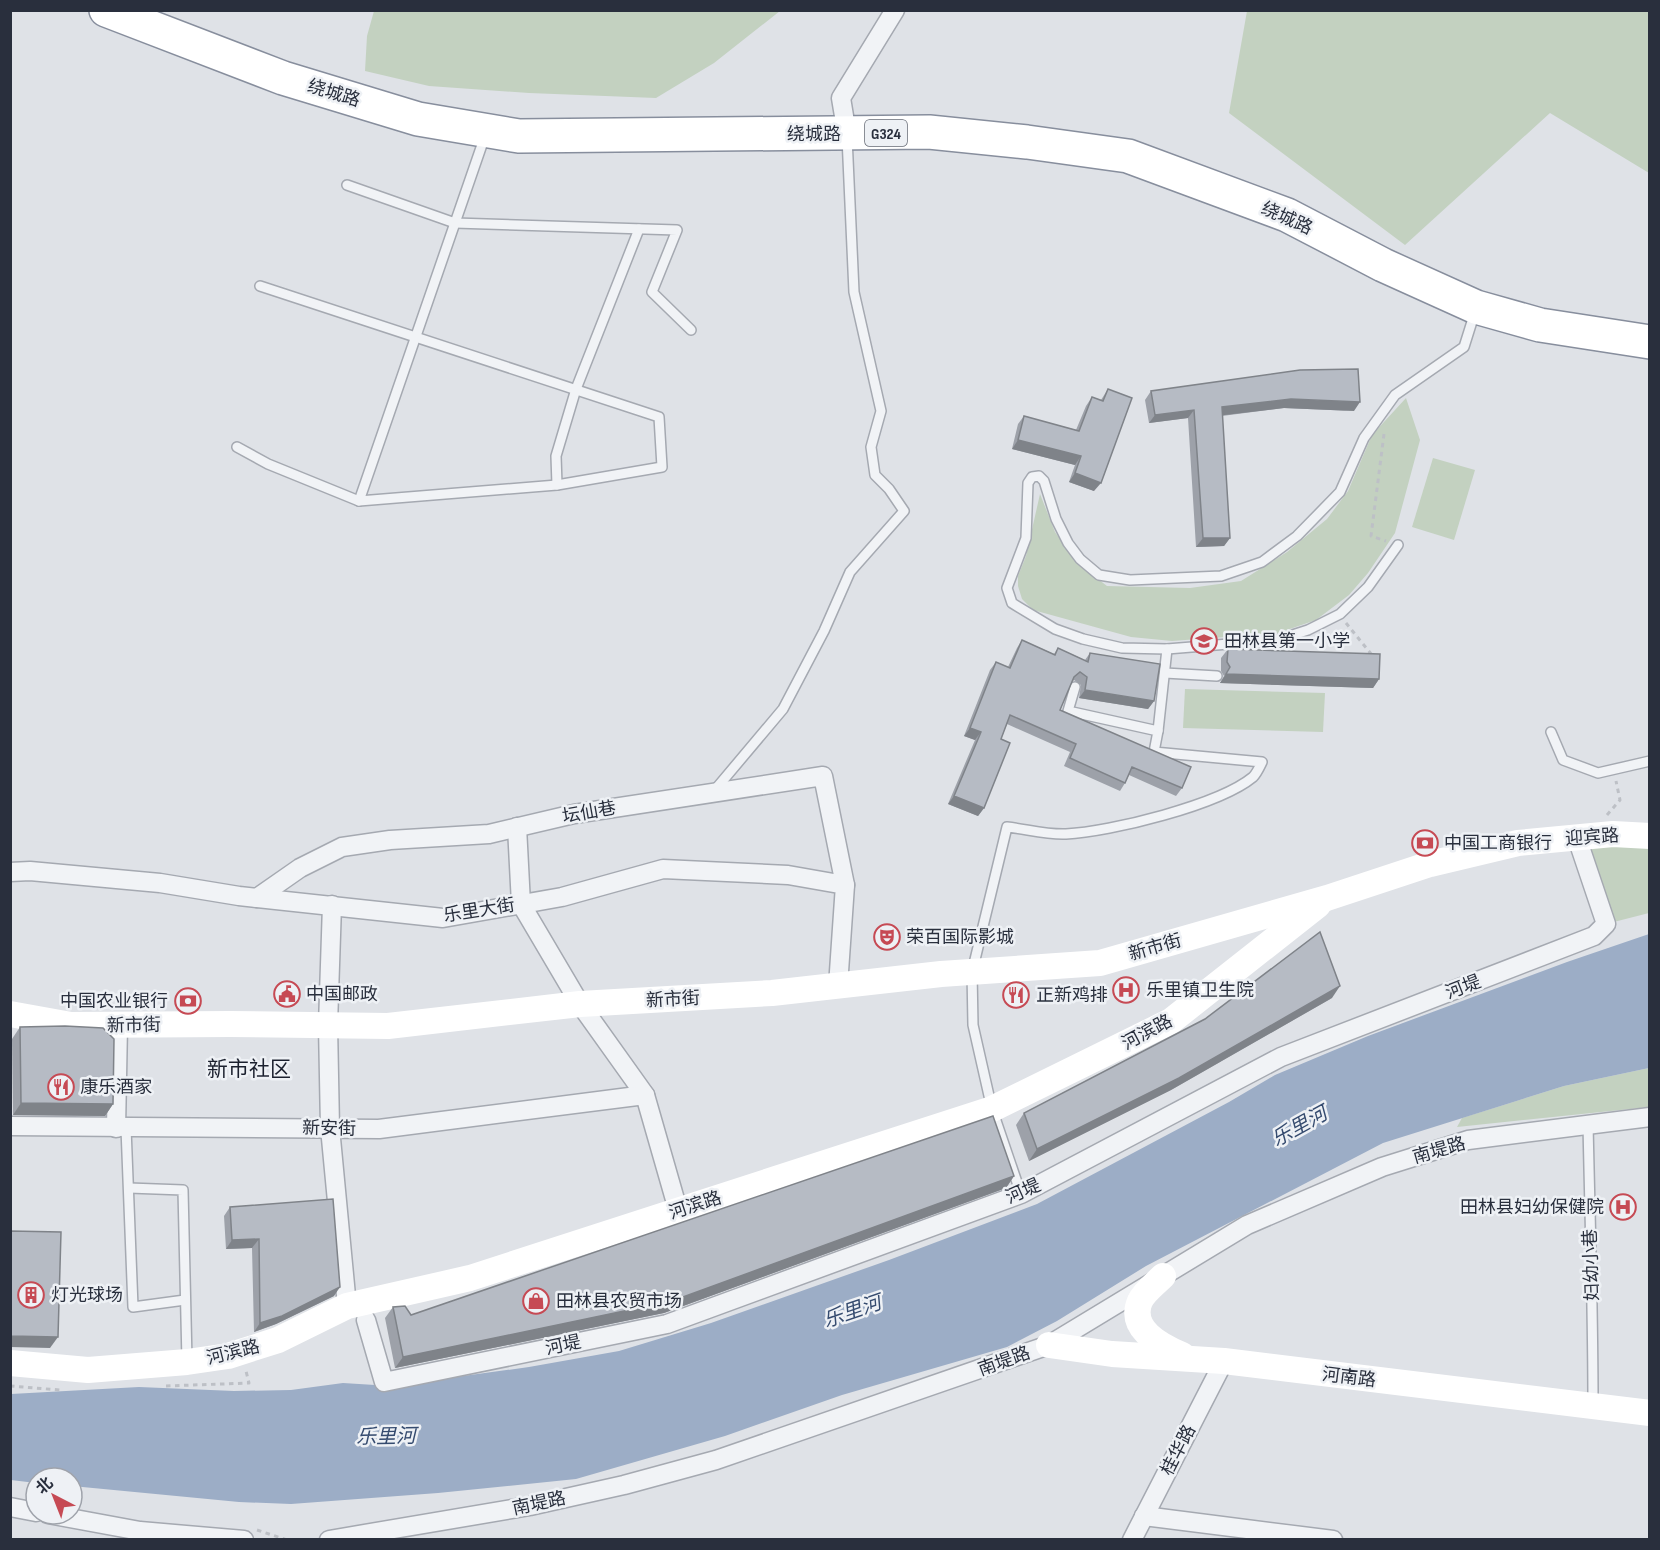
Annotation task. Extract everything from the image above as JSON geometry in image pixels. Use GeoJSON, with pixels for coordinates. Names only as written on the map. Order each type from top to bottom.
{"type":"FeatureCollection","features":[{"type":"Feature","properties":{"kind":"highway","name":"绕城路"},"geometry":{"type":"LineString","coordinates":[[106,10],[284,78],[418,119],[519,136],[929,132],[1027,142],[1128,156],[1287,215],[1383,265],[1476,307],[1540,325],[1650,342]]}},
{"type":"Feature","properties":{"kind":"street"},"geometry":{"type":"LineString","coordinates":[[847,134],[841,98],[895,10]]}},
{"type":"Feature","properties":{"kind":"street","name":"坛仙巷"},"geometry":{"type":"LineString","coordinates":[[257,898],[300,868],[342,847],[390,840],[489,834],[574,814],[823,776],[844,885]]}},
{"type":"Feature","properties":{"kind":"street"},"geometry":{"type":"LineString","coordinates":[[518,827],[521,904],[580,1004],[645,1095],[678,1210]]}},
{"type":"Feature","properties":{"kind":"street","name":"迎宾路"},"geometry":{"type":"LineString","coordinates":[[1327,898],[1430,864],[1518,843],[1613,834],[1650,836]]}},
{"type":"Feature","properties":{"kind":"street","name":"河堤"},"geometry":{"type":"LineString","coordinates":[[357,1313],[384,1382],[667,1324],[1021,1194],[1281,1057],[1594,936],[1606,924],[1583,837]]}},
{"type":"Feature","properties":{"kind":"street","name":"乐里大街"},"geometry":{"type":"LineString","coordinates":[[10,872],[30,871],[160,883],[257,898],[443,918],[562,897],[663,869],[788,875],[844,885]]}},
{"type":"Feature","properties":{"kind":"street"},"geometry":{"type":"LineString","coordinates":[[838,986],[844,885]]}},
{"type":"Feature","properties":{"kind":"street","name":"新市街"},"geometry":{"type":"LineString","coordinates":[[10,1014],[71,1025],[388,1026],[580,1004],[772,993],[972,972],[1100,963],[1327,898]]}},
{"type":"Feature","properties":{"kind":"street","name":"河滨路"},"geometry":{"type":"LineString","coordinates":[[10,1363],[87,1371],[228,1356],[992,1109],[1171,1022],[1327,898]]}},
{"type":"Feature","properties":{"kind":"street"},"geometry":{"type":"LineString","coordinates":[[332,905],[328,1025],[330,1128],[357,1313]]}},
{"type":"Feature","properties":{"kind":"street"},"geometry":{"type":"LineString","coordinates":[[1265,915],[1277,915],[1284,922],[1273,941]]}},
{"type":"Feature","properties":{"kind":"street"},"geometry":{"type":"LineString","coordinates":[[118,1025],[121,1128]]}},
{"type":"Feature","properties":{"kind":"street","name":"新安街"},"geometry":{"type":"LineString","coordinates":[[10,1126],[379,1129],[645,1095]]}},
{"type":"Feature","properties":{"kind":"street","name":"南堤路"},"geometry":{"type":"LineString","coordinates":[[329,1539],[530,1506],[670,1473],[738,1453],[1049,1345],[1247,1225],[1382,1167],[1468,1140],[1650,1117]]}},
{"type":"Feature","properties":{"kind":"street"},"geometry":{"type":"LineString","coordinates":[[1163,1276],[1141,1300],[1137,1315],[1146,1333],[1160,1346],[1194,1359]]}},
{"type":"Feature","properties":{"kind":"street","name":"河南路"},"geometry":{"type":"LineString","coordinates":[[1049,1345],[1112,1354],[1224,1361],[1650,1413]]}},
{"type":"Feature","properties":{"kind":"street","name":"桂华路"},"geometry":{"type":"LineString","coordinates":[[1132,1539],[1224,1361]]}},
{"type":"Feature","properties":{"kind":"street"},"geometry":{"type":"LineString","coordinates":[[1144,1516],[1333,1539]]}},
{"type":"Feature","properties":{"kind":"street"},"geometry":{"type":"LineString","coordinates":[[84,1521],[140,1532],[244,1539]]}},
{"type":"Feature","properties":{"kind":"lane"},"geometry":{"type":"LineString","coordinates":[[359,501],[487,130]]}},
{"type":"Feature","properties":{"kind":"lane"},"geometry":{"type":"LineString","coordinates":[[713,793],[783,709],[824,632],[850,572],[904,511],[889,489],[875,475],[871,447],[881,411],[854,292],[847,134]]}},
{"type":"Feature","properties":{"kind":"lane"},"geometry":{"type":"LineString","coordinates":[[347,185],[455,223],[677,230],[652,292],[691,330]]}},
{"type":"Feature","properties":{"kind":"lane"},"geometry":{"type":"LineString","coordinates":[[557,485],[556,456],[576,389],[639,229]]}},
{"type":"Feature","properties":{"kind":"lane"},"geometry":{"type":"LineString","coordinates":[[237,447],[268,464],[359,501],[557,485],[662,467],[659,417],[260,286]]}},
{"type":"Feature","properties":{"kind":"lane"},"geometry":{"type":"LineString","coordinates":[[1398,545],[1368,587],[1340,614],[1308,630],[1277,640],[1167,649],[1122,648],[1083,639],[1055,629],[1012,603],[1007,588],[1026,538],[1027,490],[1032,477],[1039,476],[1044,481],[1056,519],[1068,543],[1080,559],[1099,575],[1130,579],[1221,576],[1262,562],[1298,536],[1340,492],[1364,438],[1395,395],[1464,347],[1476,307]]}},
{"type":"Feature","properties":{"kind":"lane"},"geometry":{"type":"LineString","coordinates":[[1021,1194],[992,1109],[973,1025],[972,972],[1007,827],[1065,834],[1106,828],[1173,812],[1216,797],[1254,776],[1262,762],[1154,752],[1167,649]]}},
{"type":"Feature","properties":{"kind":"lane"},"geometry":{"type":"LineString","coordinates":[[1165,673],[1217,676]]}},
{"type":"Feature","properties":{"kind":"lane"},"geometry":{"type":"LineString","coordinates":[[1075,687],[1068,711],[1158,731]]}},
{"type":"Feature","properties":{"kind":"lane"},"geometry":{"type":"LineString","coordinates":[[1551,732],[1563,760],[1598,773],[1650,761]]}},
{"type":"Feature","properties":{"kind":"lane","name":"妇幼小巷"},"geometry":{"type":"LineString","coordinates":[[1588,1124],[1593,1301],[1593,1406]]}},
{"type":"Feature","properties":{"kind":"lane"},"geometry":{"type":"LineString","coordinates":[[121,1128],[129,1188],[133,1307],[185,1300]]}},
{"type":"Feature","properties":{"kind":"lane"},"geometry":{"type":"LineString","coordinates":[[129,1188],[183,1190],[187,1362]]}},
{"type":"Feature","properties":{"kind":"path"},"geometry":{"type":"LineString","coordinates":[[1387,406],[1371,536],[1398,545]]}},
{"type":"Feature","properties":{"kind":"path"},"geometry":{"type":"LineString","coordinates":[[1340,614],[1374,658]]}},
{"type":"Feature","properties":{"kind":"path"},"geometry":{"type":"LineString","coordinates":[[1583,837],[1620,800],[1613,770]]}},
{"type":"Feature","properties":{"kind":"green space"},"geometry":{"type":"Polygon","coordinates":[[[374,10],[780,11],[714,63],[656,98],[429,86],[365,71],[367,36],[374,10]]]}},
{"type":"Feature","properties":{"kind":"green space"},"geometry":{"type":"Polygon","coordinates":[[[1247,11],[1649,11],[1649,173],[1550,113],[1405,245],[1229,113],[1247,11]]]}},
{"type":"Feature","properties":{"kind":"green space"},"geometry":{"type":"Polygon","coordinates":[[[1406,398],[1420,440],[1395,533],[1368,573],[1349,595],[1316,620],[1278,633],[1172,641],[1131,637],[1033,610],[1022,599],[1018,576],[1026,556],[1040,494],[1055,532],[1077,563],[1107,586],[1190,588],[1241,581],[1287,552],[1327,519],[1348,491],[1372,435],[1406,398]]]}},
{"type":"Feature","properties":{"kind":"green space"},"geometry":{"type":"Polygon","coordinates":[[[1433,458],[1475,470],[1454,540],[1412,527],[1433,458]]]}},
{"type":"Feature","properties":{"kind":"green space"},"geometry":{"type":"Polygon","coordinates":[[[1185,689],[1325,693],[1323,732],[1183,728],[1185,689]]]}},
{"type":"Feature","properties":{"kind":"green space"},"geometry":{"type":"Polygon","coordinates":[[[1580,844],[1649,845],[1649,913],[1606,924],[1580,844]]]}},
{"type":"Feature","properties":{"kind":"green space"},"geometry":{"type":"Polygon","coordinates":[[[1649,1068],[1649,1107],[1457,1127],[1462,1118],[1564,1086],[1649,1068]]]}},
{"type":"Feature","properties":{"kind":"water","name":"乐里河"},"geometry":{"type":"Polygon","coordinates":[[[1649,934],[1649,1068],[1564,1086],[1383,1143],[1146,1266],[1057,1321],[1007,1347],[842,1395],[725,1436],[576,1479],[438,1493],[291,1504],[239,1502],[84,1487],[84,1466],[24,1466],[24,1482],[11,1480],[11,1394],[139,1387],[234,1391],[291,1390],[343,1383],[391,1386],[529,1367],[619,1351],[711,1323],[889,1260],[1037,1204],[1229,1102],[1275,1075],[1368,1036],[1649,934]]]}},
{"type":"Feature","properties":{"kind":"building"},"geometry":{"type":"Polygon","coordinates":[[[1358,369],[1360,402],[1291,399],[1222,407],[1230,538],[1203,538],[1194,410],[1155,415],[1151,391],[1300,370],[1358,369]]]}},
{"type":"Feature","properties":{"kind":"building"},"geometry":{"type":"Polygon","coordinates":[[[1108,389],[1132,398],[1101,483],[1075,473],[1081,456],[1018,440],[1024,416],[1079,431],[1092,397],[1103,401],[1108,389]]]}},
{"type":"Feature","properties":{"kind":"building"},"geometry":{"type":"Polygon","coordinates":[[[1022,640],[1055,655],[1058,648],[1088,662],[1090,653],[1160,664],[1154,701],[1085,690],[1087,677],[1080,672],[1074,677],[1060,710],[1191,767],[1182,788],[1132,767],[1125,783],[1070,758],[1076,744],[1010,715],[1001,739],[1010,743],[984,808],[954,796],[981,732],[970,728],[996,662],[1010,668],[1022,640]]]}},
{"type":"Feature","properties":{"kind":"building"},"geometry":{"type":"Polygon","coordinates":[[[1228,649],[1380,654],[1379,679],[1226,674],[1230,667],[1227,662],[1228,649]]]}},
{"type":"Feature","properties":{"kind":"building"},"geometry":{"type":"Polygon","coordinates":[[[1320,932],[1340,986],[1179,1078],[1037,1149],[1024,1113],[1205,1019],[1320,932]]]}},
{"type":"Feature","properties":{"kind":"building","name":"康乐酒家"},"geometry":{"type":"Polygon","coordinates":[[[20,1027],[103,1028],[114,1039],[113,1104],[21,1103],[20,1027]]]}},
{"type":"Feature","properties":{"kind":"building"},"geometry":{"type":"Polygon","coordinates":[[[993,1116],[1014,1176],[672,1301],[403,1357],[393,1307],[405,1306],[411,1315],[993,1116]]]}},
{"type":"Feature","properties":{"kind":"building"},"geometry":{"type":"Polygon","coordinates":[[[333,1199],[340,1287],[282,1316],[260,1323],[259,1239],[232,1240],[230,1207],[333,1199]]]}},
{"type":"Feature","properties":{"kind":"building","name":"灯光球场"},"geometry":{"type":"Polygon","coordinates":[[[10,1231],[61,1232],[58,1337],[10,1336],[10,1231]]]}},
{"type":"Feature","properties":{"kind":"place","name":"田林县第一小学"},"geometry":{"type":"Point","coordinates":[1204,641]}},
{"type":"Feature","properties":{"kind":"place","name":"中国工商银行"},"geometry":{"type":"Point","coordinates":[1425,843]}},
{"type":"Feature","properties":{"kind":"place","name":"荣百国际影城"},"geometry":{"type":"Point","coordinates":[887,937]}},
{"type":"Feature","properties":{"kind":"place","name":"乐里镇卫生院"},"geometry":{"type":"Point","coordinates":[1126,990]}},
{"type":"Feature","properties":{"kind":"place","name":"中国邮政"},"geometry":{"type":"Point","coordinates":[287,994]}},
{"type":"Feature","properties":{"kind":"place","name":"正新鸡排"},"geometry":{"type":"Point","coordinates":[1016,995]}},
{"type":"Feature","properties":{"kind":"place","name":"中国农业银行"},"geometry":{"type":"Point","coordinates":[188,1001]}},
{"type":"Feature","properties":{"kind":"place","name":"康乐酒家"},"geometry":{"type":"Point","coordinates":[61,1087]}},
{"type":"Feature","properties":{"kind":"place","name":"田林县妇幼保健院"},"geometry":{"type":"Point","coordinates":[1623,1207]}},
{"type":"Feature","properties":{"kind":"place","name":"灯光球场"},"geometry":{"type":"Point","coordinates":[31,1295]}},
{"type":"Feature","properties":{"kind":"place","name":"田林县农贸市场"},"geometry":{"type":"Point","coordinates":[536,1301]}},
{"type":"Feature","properties":{"kind":"district","name":"新市社区"},"geometry":{"type":"Point","coordinates":[249,1069]}}]}
